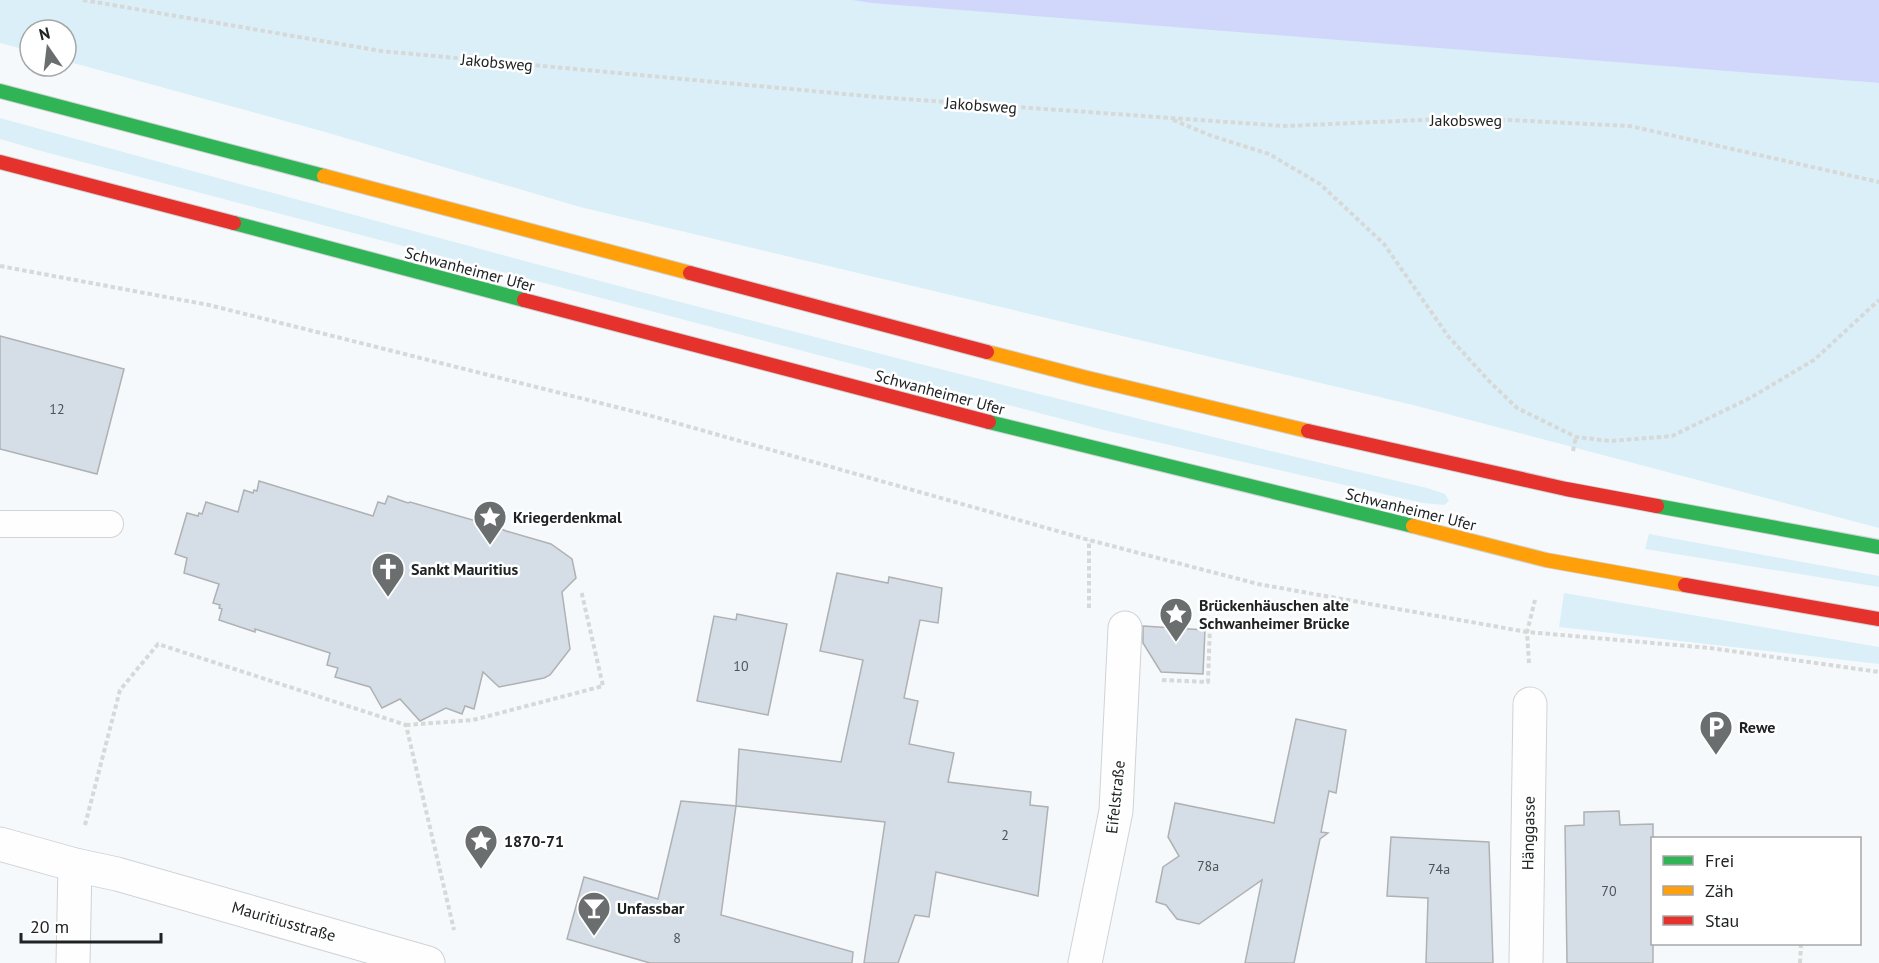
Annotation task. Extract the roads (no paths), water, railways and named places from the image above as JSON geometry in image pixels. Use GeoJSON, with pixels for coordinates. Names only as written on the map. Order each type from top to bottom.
{"type":"FeatureCollection","features":[{"type":"Feature","properties":{"kind":"main road"},"geometry":{"type":"LineString","coordinates":[[0,91],[1087,378],[1566,489],[1879,547]]}},
{"type":"Feature","properties":{"kind":"main road","name":"Schwanheimer Ufer"},"geometry":{"type":"LineString","coordinates":[[0,162],[1064,442],[1546,560],[1879,619]]}},
{"type":"Feature","properties":{"kind":"street","name":"Eifelstraße"},"geometry":{"type":"LineString","coordinates":[[1085,963],[1116,811],[1125,628]]}},
{"type":"Feature","properties":{"kind":"street","name":"Hänggasse"},"geometry":{"type":"LineString","coordinates":[[1526,963],[1530,704]]}},
{"type":"Feature","properties":{"kind":"street","name":"Mauritiusstraße"},"geometry":{"type":"LineString","coordinates":[[0,844],[75,865],[117,873],[428,963]]}},
{"type":"Feature","properties":{"kind":"street"},"geometry":{"type":"LineString","coordinates":[[73,963],[75,865]]}},
{"type":"Feature","properties":{"kind":"lane"},"geometry":{"type":"LineString","coordinates":[[0,524],[110,524]]}},
{"type":"Feature","properties":{"kind":"water"},"geometry":{"type":"Polygon","coordinates":[[[852,0],[1879,0],[1879,83],[872,3],[852,0]]]}},
{"type":"Feature","properties":{"kind":"place","name":"Kriegerdenkmal"},"geometry":{"type":"Point","coordinates":[490,546]}},
{"type":"Feature","properties":{"kind":"place","name":"Sankt Mauritius"},"geometry":{"type":"Point","coordinates":[388,598]}},
{"type":"Feature","properties":{"kind":"place","name":"Brückenhäuschen alte Schwanheimer Brücke"},"geometry":{"type":"Point","coordinates":[1176,643]}},
{"type":"Feature","properties":{"kind":"place","name":"Rewe"},"geometry":{"type":"Point","coordinates":[1716,756]}},
{"type":"Feature","properties":{"kind":"place","name":"1870-71"},"geometry":{"type":"Point","coordinates":[481,870]}},
{"type":"Feature","properties":{"kind":"place","name":"Unfassbar"},"geometry":{"type":"Point","coordinates":[594,937]}}]}
